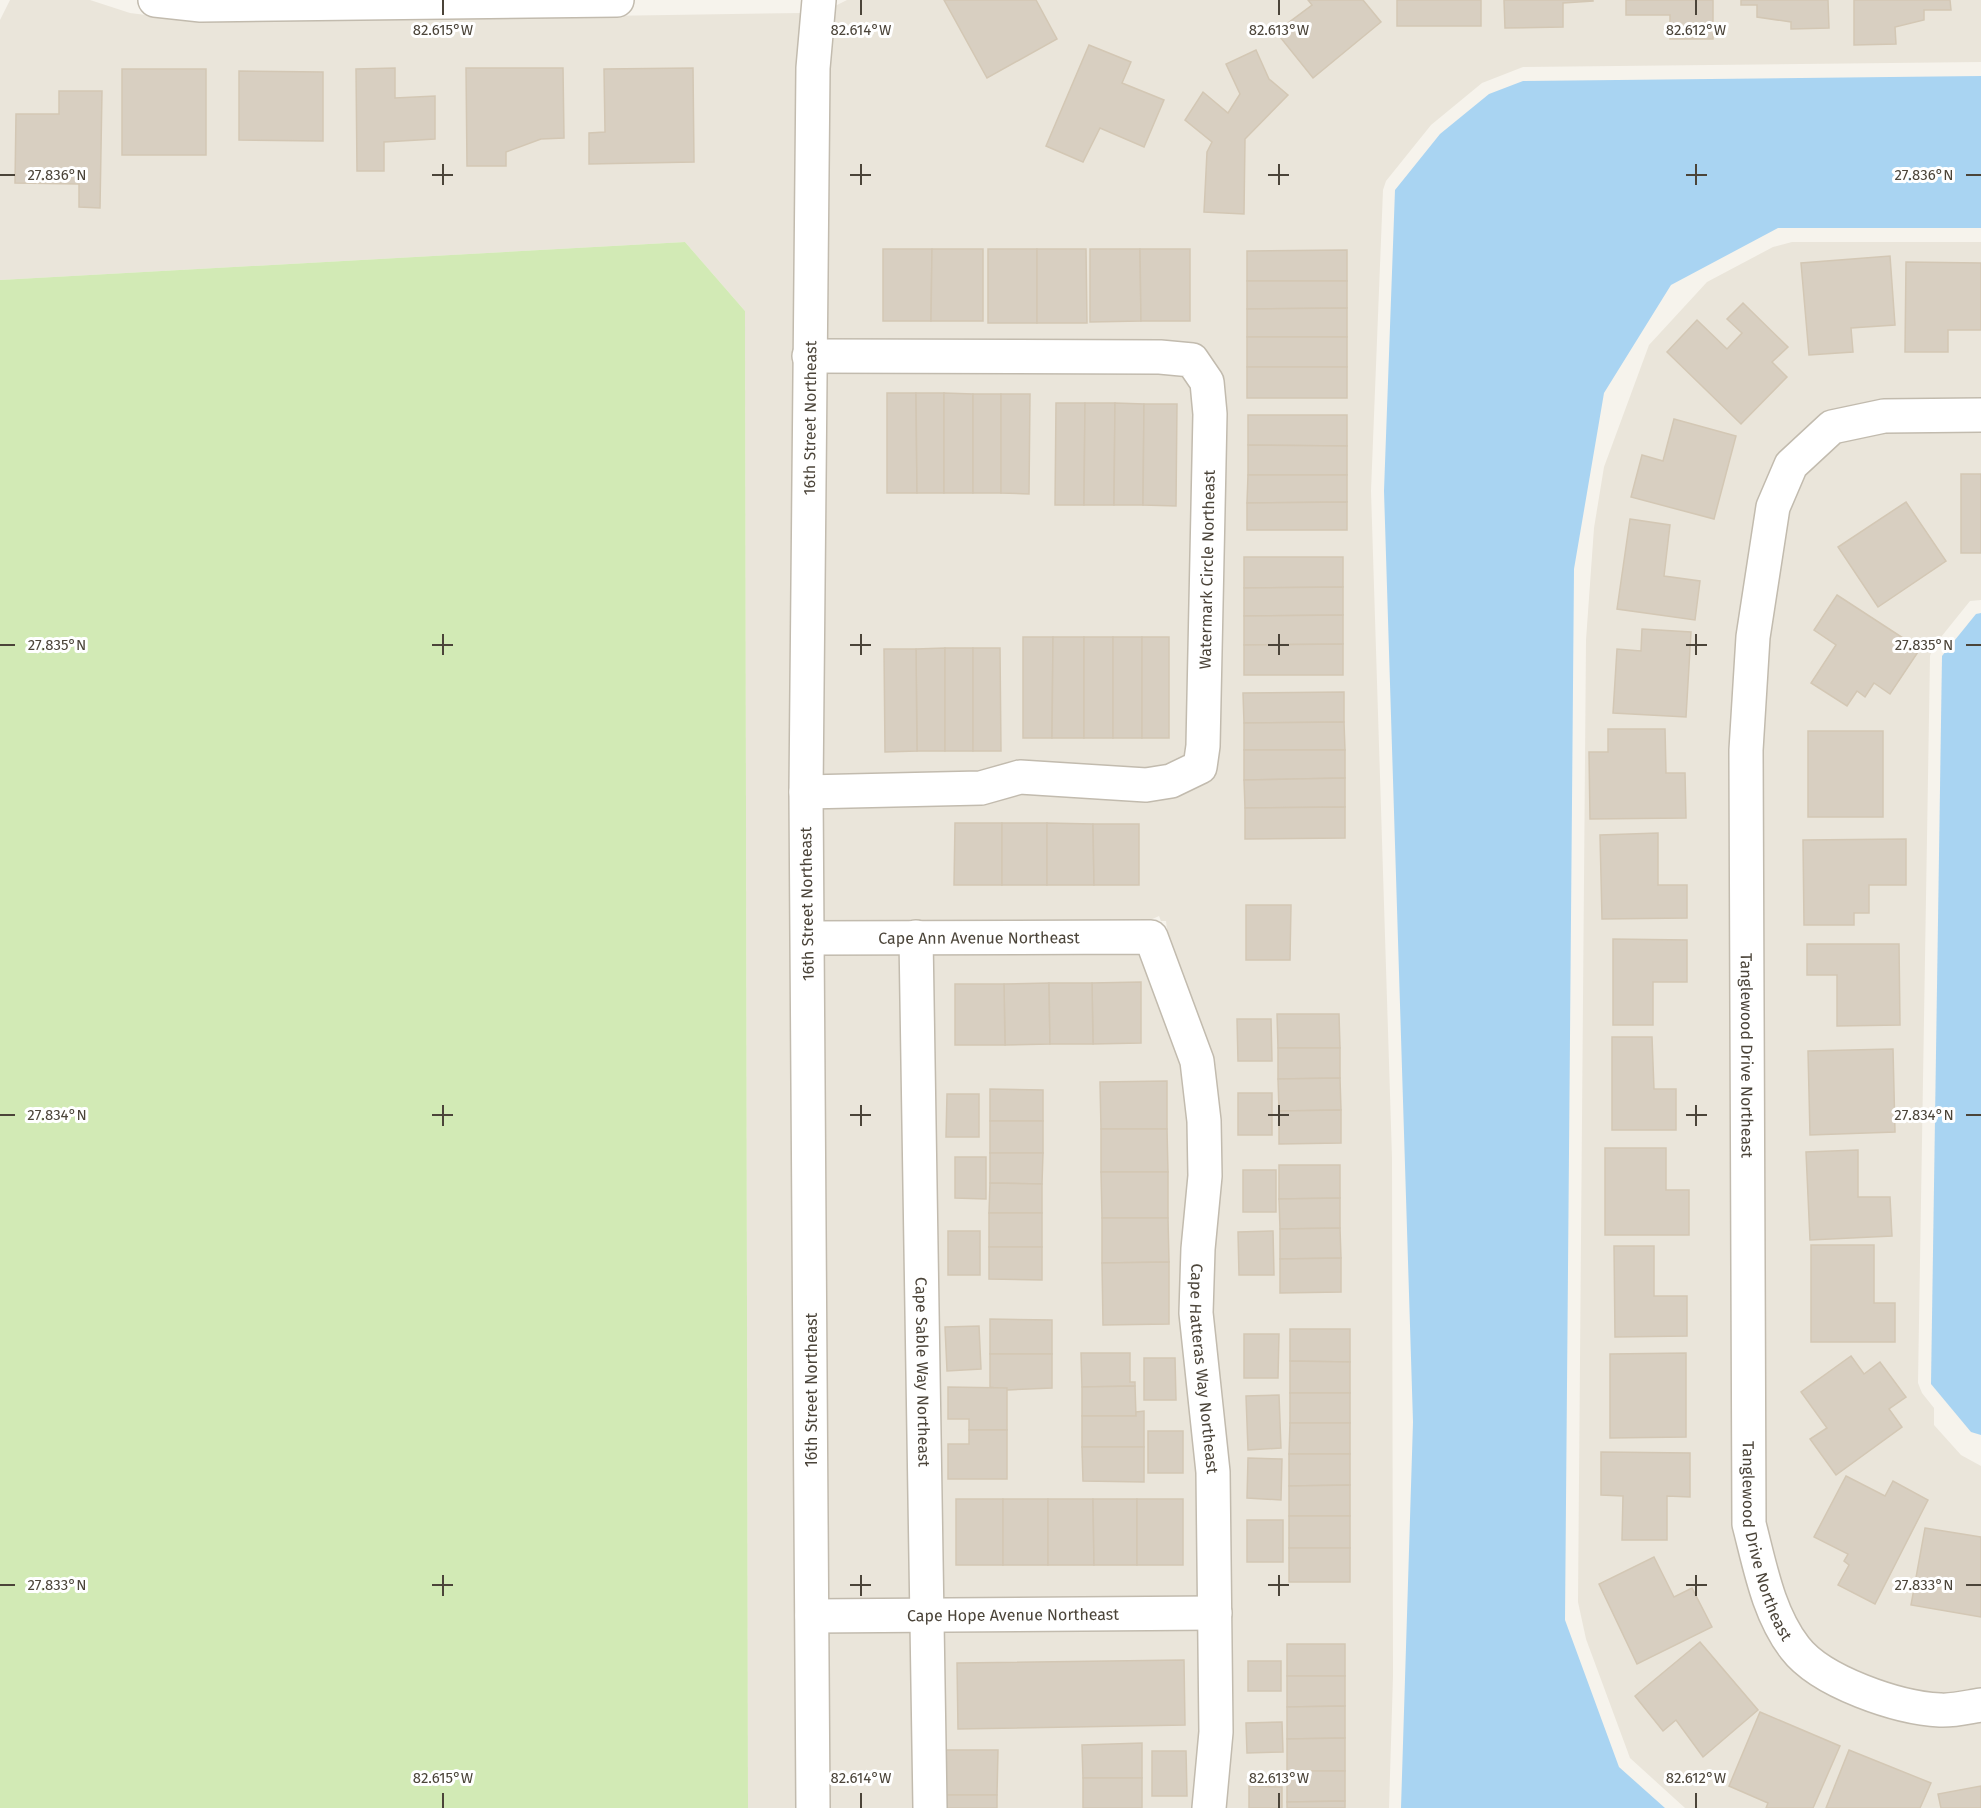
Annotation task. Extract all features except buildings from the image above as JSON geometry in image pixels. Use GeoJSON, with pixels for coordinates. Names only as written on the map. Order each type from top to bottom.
{"type":"FeatureCollection","features":[{"type":"Feature","properties":{"kind":"street"},"geometry":{"type":"LineString","coordinates":[[155,0],[201,6],[617,0]]}},
{"type":"Feature","properties":{"kind":"street","name":"16th Street Northeast"},"geometry":{"type":"LineString","coordinates":[[813,1808],[806,792],[813,68],[819,0]]}},
{"type":"Feature","properties":{"kind":"street","name":"Watermark Circle Northeast"},"geometry":{"type":"LineString","coordinates":[[806,792],[981,788],[1020,777],[1146,785],[1171,781],[1200,767],[1203,746],[1210,414],[1207,382],[1192,360],[1160,357],[809,356]]}},
{"type":"Feature","properties":{"kind":"street","name":"Tanglewood Drive Northeast"},"geometry":{"type":"LineString","coordinates":[[1981,415],[1884,416],[1832,427],[1791,465],[1773,507],[1753,637],[1746,774],[1749,1524],[1759,1565],[1767,1596],[1796,1649],[1835,1680],[1890,1702],[1941,1710],[1981,1705]]}},
{"type":"Feature","properties":{"kind":"street","name":"Cape Sable Way Northeast"},"geometry":{"type":"LineString","coordinates":[[916,937],[930,1808]]}},
{"type":"Feature","properties":{"kind":"street","name":"Cape Ann Avenue Northeast"},"geometry":{"type":"LineString","coordinates":[[808,938],[1151,937]]}},
{"type":"Feature","properties":{"kind":"street","name":"Cape Hatteras Way Northeast"},"geometry":{"type":"LineString","coordinates":[[1151,937],[1197,1060],[1204,1121],[1205,1176],[1198,1249],[1196,1312],[1213,1472],[1216,1732],[1209,1808]]}},
{"type":"Feature","properties":{"kind":"street","name":"Cape Hope Avenue Northeast"},"geometry":{"type":"LineString","coordinates":[[812,1616],[1215,1613]]}},
{"type":"Feature","properties":{"kind":"shaded area"},"geometry":{"type":"Polygon","coordinates":[[[10,0],[90,0],[130,13],[201,22],[803,13],[798,1808],[748,1808],[745,311],[685,242],[0,280],[0,20],[10,0]]]}},
{"type":"Feature","properties":{"kind":"shaded area"},"geometry":{"type":"Polygon","coordinates":[[[847,0],[1981,0],[1981,62],[1523,67],[1482,83],[1431,125],[1386,181],[1383,190],[1371,491],[1392,1158],[1393,1676],[1389,1808],[1223,1808],[1211,1312],[1166,921],[1161,921],[1159,916],[1148,921],[823,922],[821,809],[981,805],[1021,794],[1098,798],[1205,782],[1194,344],[1161,340],[824,340],[827,68],[833,7],[847,0]]]}},
{"type":"Feature","properties":{"kind":"shaded area"},"geometry":{"type":"Polygon","coordinates":[[[1792,242],[1981,242],[1981,398],[1884,399],[1830,411],[1760,500],[1735,1525],[1787,1662],[1827,1694],[1888,1719],[1943,1727],[1981,1722],[1981,1808],[1685,1808],[1630,1758],[1586,1639],[1578,1602],[1586,640],[1594,528],[1604,467],[1649,345],[1707,282],[1773,247],[1792,242]]]}},
{"type":"Feature","properties":{"kind":"shaded area"},"geometry":{"type":"Polygon","coordinates":[[[824,373],[1159,373],[1184,376],[1192,388],[1196,415],[1187,755],[1167,765],[1145,768],[1057,765],[901,776],[821,776],[824,373]]]}},
{"type":"Feature","properties":{"kind":"shaded area"},"geometry":{"type":"Polygon","coordinates":[[[1981,431],[1981,600],[1970,601],[1933,647],[1930,656],[1918,1383],[1922,1393],[1934,1408],[1934,1425],[1961,1455],[1981,1466],[1981,1689],[1941,1694],[1894,1686],[1842,1666],[1806,1637],[1781,1589],[1764,1522],[1760,750],[1768,639],[1787,512],[1803,476],[1839,442],[1885,432],[1981,431]]]}},
{"type":"Feature","properties":{"kind":"shaded area"},"geometry":{"type":"Polygon","coordinates":[[[901,954],[912,1598],[827,1600],[823,955],[901,954]]]}},
{"type":"Feature","properties":{"kind":"shaded area"},"geometry":{"type":"Polygon","coordinates":[[[930,954],[1141,954],[1182,1065],[1190,1122],[1200,1597],[941,1598],[930,954]]]}},
{"type":"Feature","properties":{"kind":"shaded area"},"geometry":{"type":"Polygon","coordinates":[[[1201,1629],[1202,1731],[1194,1808],[944,1808],[942,1631],[1201,1629]]]}},
{"type":"Feature","properties":{"kind":"shaded area"},"geometry":{"type":"Polygon","coordinates":[[[912,1631],[915,1808],[828,1808],[827,1633],[912,1631]]]}},
{"type":"Feature","properties":{"kind":"green space"},"geometry":{"type":"Polygon","coordinates":[[[685,242],[745,311],[748,1808],[0,1808],[0,280],[685,242]]]}},
{"type":"Feature","properties":{"kind":"water"},"geometry":{"type":"Polygon","coordinates":[[[1981,76],[1981,228],[1778,228],[1671,285],[1604,393],[1574,569],[1565,1620],[1619,1767],[1665,1808],[1401,1808],[1413,1422],[1384,491],[1395,190],[1440,134],[1489,94],[1523,81],[1981,76]]]}},
{"type":"Feature","properties":{"kind":"water"},"geometry":{"type":"Polygon","coordinates":[[[1981,613],[1981,1435],[1971,1432],[1931,1384],[1942,656],[1976,614],[1981,613]]]}}]}
